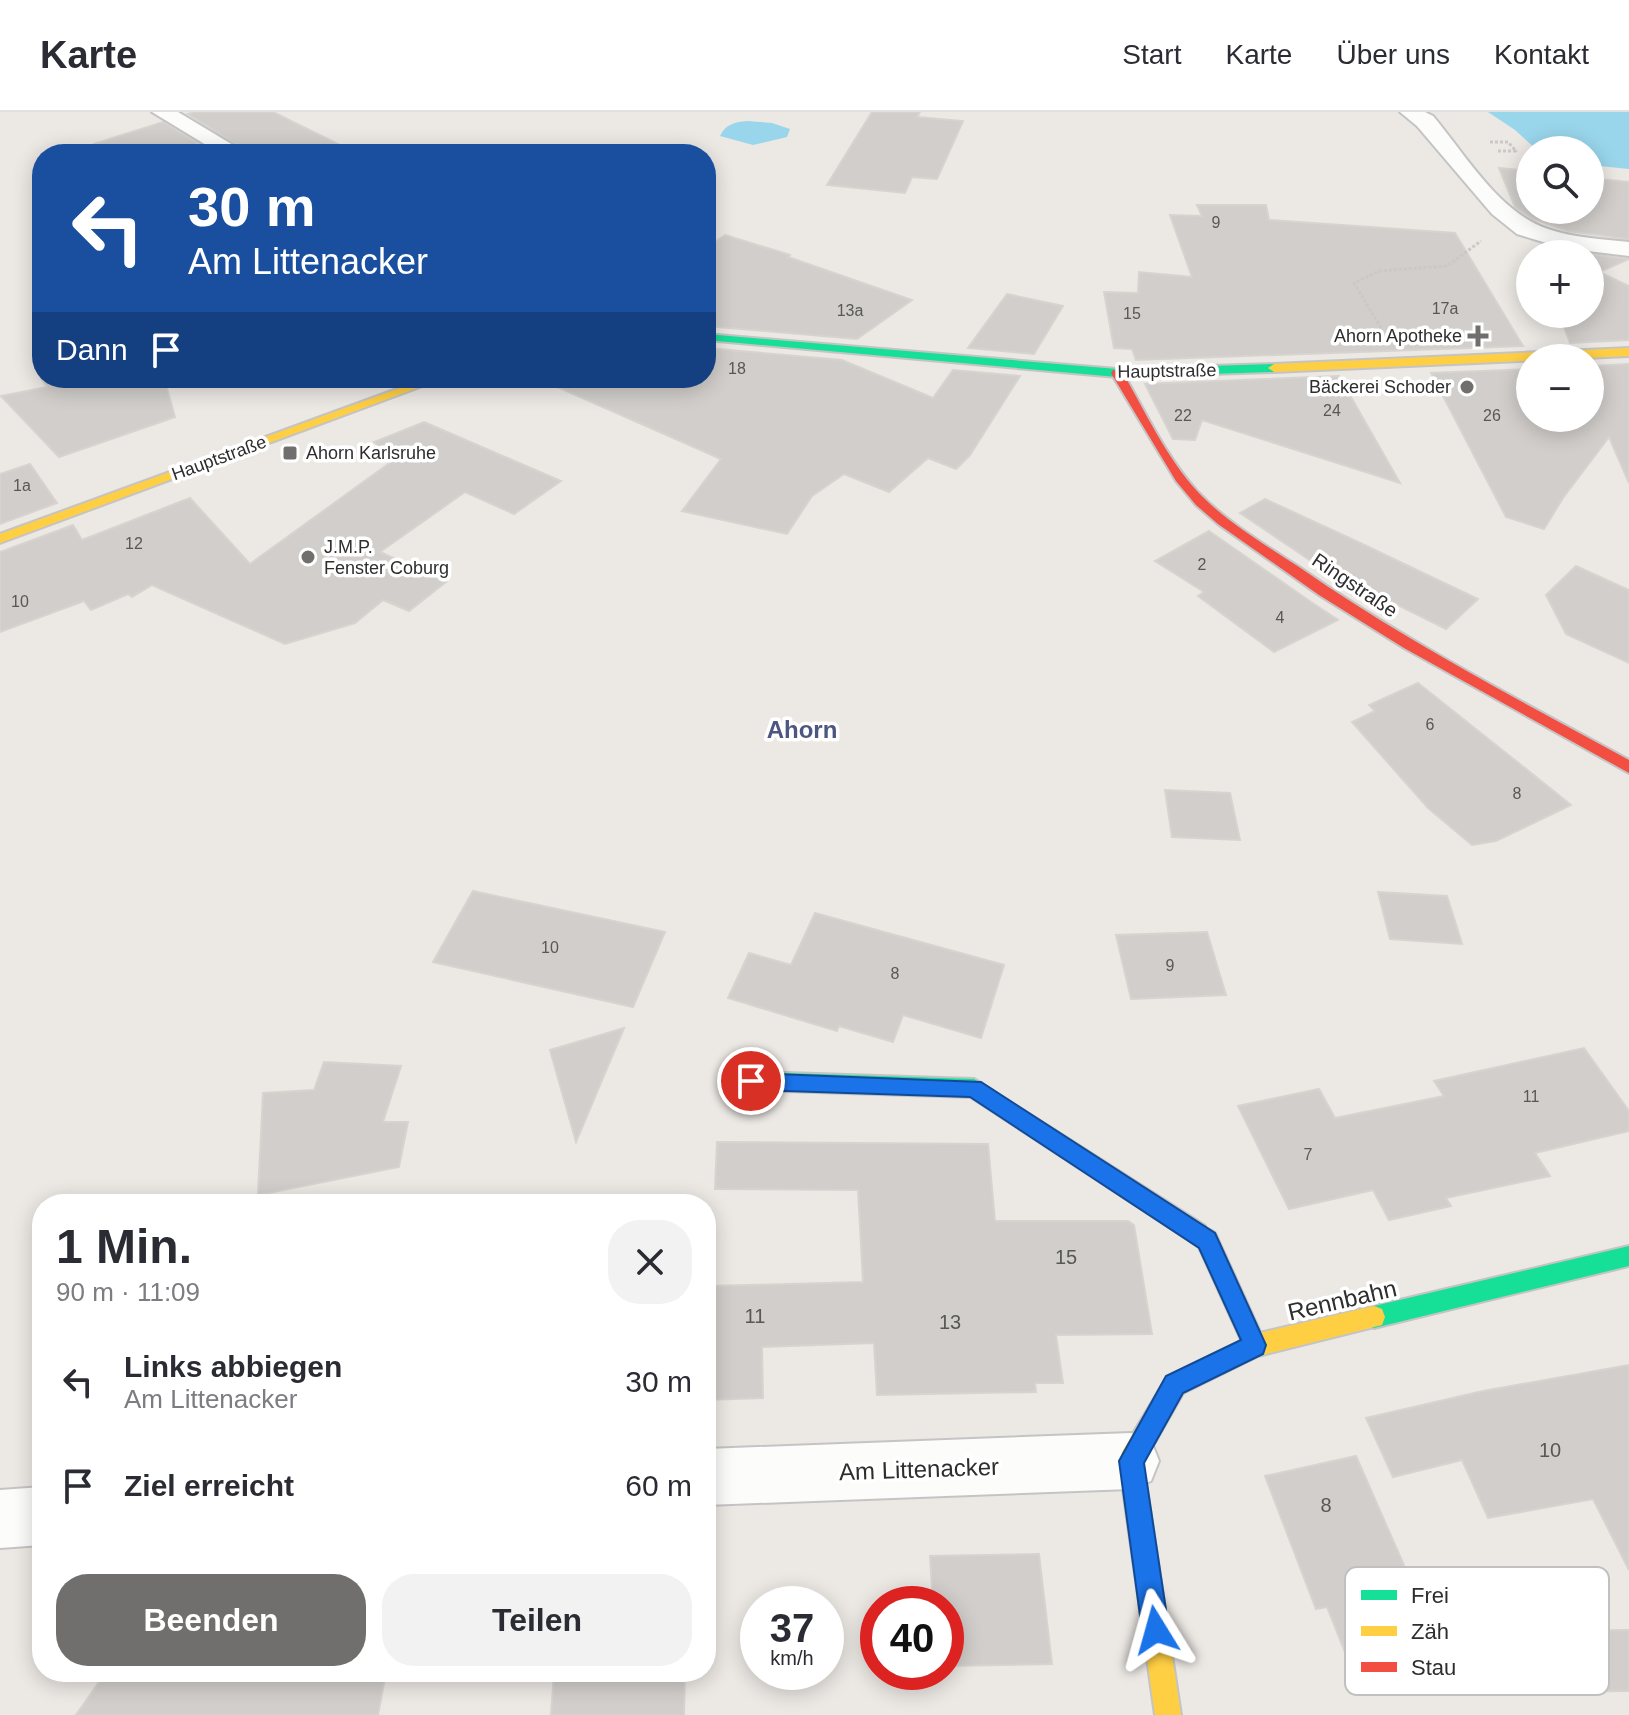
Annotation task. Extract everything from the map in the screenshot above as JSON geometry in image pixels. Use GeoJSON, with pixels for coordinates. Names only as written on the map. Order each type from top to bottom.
{"type":"FeatureCollection","features":[{"type":"Feature","properties":{"kind":"street"},"geometry":{"type":"LineString","coordinates":[[163,112],[219,144]]}},
{"type":"Feature","properties":{"kind":"street"},"geometry":{"type":"LineString","coordinates":[[1411,112],[1425,121],[1499,209],[1519,225],[1547,237],[1629,249]]}},
{"type":"Feature","properties":{"kind":"street","name":"Hauptstraße"},"geometry":{"type":"LineString","coordinates":[[716,338],[1117,373],[1400,364],[1629,352]]}},
{"type":"Feature","properties":{"kind":"street","name":"Ringstraße"},"geometry":{"type":"LineString","coordinates":[[1117,373],[1185,483],[1230,525],[1349,610],[1435,662],[1629,767]]}},
{"type":"Feature","properties":{"kind":"street","name":"Hauptstraße"},"geometry":{"type":"LineString","coordinates":[[0,539],[411,388]]}},
{"type":"Feature","properties":{"kind":"street"},"geometry":{"type":"LineString","coordinates":[[751,1081],[974,1088],[1207,1240],[1255,1345]]}},
{"type":"Feature","properties":{"kind":"street","name":"Rennbahn"},"geometry":{"type":"LineString","coordinates":[[1131,1461],[1175,1385],[1255,1345],[1629,1256]]}},
{"type":"Feature","properties":{"kind":"street"},"geometry":{"type":"LineString","coordinates":[[1131,1461],[1168,1715]]}},
{"type":"Feature","properties":{"kind":"street","name":"Am Littenacker"},"geometry":{"type":"LineString","coordinates":[[716,1477],[1131,1461]]}},
{"type":"Feature","properties":{"kind":"street"},"geometry":{"type":"LineString","coordinates":[[0,1519],[32,1517]]}},
{"type":"Feature","properties":{"kind":"path"},"geometry":{"type":"LineString","coordinates":[[1400,364],[1354,283],[1379,271],[1447,266],[1480,242],[1519,225]]}},
{"type":"Feature","properties":{"kind":"water"},"geometry":{"type":"Polygon","coordinates":[[[1488,112],[1629,112],[1629,169],[1604,166],[1604,136],[1522,136],[1488,112]]]}},
{"type":"Feature","properties":{"kind":"water"},"geometry":{"type":"Polygon","coordinates":[[[747,121],[772,123],[790,129],[787,137],[753,145],[720,136],[728,126],[747,121]]]}},
{"type":"Feature","properties":{"kind":"building"},"geometry":{"type":"Polygon","coordinates":[[[273,112],[338,144],[235,144],[188,114],[273,112]]]}},
{"type":"Feature","properties":{"kind":"building"},"geometry":{"type":"Polygon","coordinates":[[[872,112],[920,112],[917,117],[963,121],[937,179],[912,177],[905,193],[827,185],[872,112]]]}},
{"type":"Feature","properties":{"kind":"building"},"geometry":{"type":"Polygon","coordinates":[[[163,122],[199,144],[94,144],[163,122]]]}},
{"type":"Feature","properties":{"kind":"building"},"geometry":{"type":"Polygon","coordinates":[[[1499,168],[1516,170],[1515,207],[1499,168]]]}},
{"type":"Feature","properties":{"kind":"building"},"geometry":{"type":"Polygon","coordinates":[[[1604,179],[1629,182],[1629,239],[1568,231],[1549,224],[1604,224],[1604,179]]]}},
{"type":"Feature","properties":{"kind":"building"},"geometry":{"type":"Polygon","coordinates":[[[1197,205],[1266,205],[1269,220],[1455,233],[1522,344],[1136,360],[1132,349],[1114,348],[1104,292],[1138,293],[1139,272],[1192,277],[1170,215],[1202,216],[1197,205]]]}},
{"type":"Feature","properties":{"kind":"building"},"geometry":{"type":"Polygon","coordinates":[[[725,235],[790,255],[788,257],[912,300],[857,339],[716,327],[716,241],[725,235]]]}},
{"type":"Feature","properties":{"kind":"building"},"geometry":{"type":"Polygon","coordinates":[[[1604,256],[1629,259],[1604,270],[1604,256]]]}},
{"type":"Feature","properties":{"kind":"building"},"geometry":{"type":"Polygon","coordinates":[[[1604,274],[1629,286],[1629,340],[1570,343],[1564,328],[1604,328],[1604,274]]]}},
{"type":"Feature","properties":{"kind":"building"},"geometry":{"type":"Polygon","coordinates":[[[1007,294],[1063,306],[1034,354],[968,348],[1007,294]]]}},
{"type":"Feature","properties":{"kind":"building"},"geometry":{"type":"Polygon","coordinates":[[[716,349],[842,360],[933,398],[953,370],[1020,376],[970,455],[956,469],[928,458],[889,492],[844,474],[812,496],[787,534],[682,511],[721,459],[560,388],[716,388],[716,349]]]}},
{"type":"Feature","properties":{"kind":"building"},"geometry":{"type":"Polygon","coordinates":[[[1629,364],[1629,483],[1609,437],[1544,529],[1506,517],[1431,373],[1516,370],[1516,432],[1604,432],[1604,365],[1629,364]]]}},
{"type":"Feature","properties":{"kind":"building"},"geometry":{"type":"Polygon","coordinates":[[[1339,376],[1400,483],[1202,420],[1195,440],[1173,439],[1145,384],[1339,376]]]}},
{"type":"Feature","properties":{"kind":"building"},"geometry":{"type":"Polygon","coordinates":[[[42,388],[167,388],[175,417],[59,457],[1,396],[42,388]]]}},
{"type":"Feature","properties":{"kind":"building"},"geometry":{"type":"Polygon","coordinates":[[[424,422],[561,481],[514,514],[465,492],[380,552],[446,582],[409,611],[383,600],[355,623],[285,644],[152,585],[132,597],[128,594],[91,610],[84,601],[0,632],[0,552],[73,525],[82,540],[190,498],[250,564],[395,459],[374,442],[424,422]]]}},
{"type":"Feature","properties":{"kind":"building"},"geometry":{"type":"Polygon","coordinates":[[[30,464],[57,503],[0,524],[0,474],[30,464]]]}},
{"type":"Feature","properties":{"kind":"building"},"geometry":{"type":"Polygon","coordinates":[[[1265,499],[1478,599],[1446,629],[1382,597],[1372,602],[1240,513],[1265,499]]]}},
{"type":"Feature","properties":{"kind":"building"},"geometry":{"type":"Polygon","coordinates":[[[1209,531],[1338,620],[1274,652],[1198,596],[1204,592],[1155,561],[1209,531]]]}},
{"type":"Feature","properties":{"kind":"building"},"geometry":{"type":"Polygon","coordinates":[[[1576,566],[1629,590],[1629,663],[1566,634],[1546,595],[1576,566]]]}},
{"type":"Feature","properties":{"kind":"building"},"geometry":{"type":"Polygon","coordinates":[[[1418,683],[1571,805],[1496,841],[1472,845],[1428,808],[1352,722],[1375,711],[1369,705],[1418,683]]]}},
{"type":"Feature","properties":{"kind":"building"},"geometry":{"type":"Polygon","coordinates":[[[1165,790],[1230,793],[1240,840],[1172,837],[1165,790]]]}},
{"type":"Feature","properties":{"kind":"building"},"geometry":{"type":"Polygon","coordinates":[[[473,891],[665,932],[633,1007],[433,962],[473,891]]]}},
{"type":"Feature","properties":{"kind":"building"},"geometry":{"type":"Polygon","coordinates":[[[1378,892],[1447,896],[1462,944],[1390,939],[1378,892]]]}},
{"type":"Feature","properties":{"kind":"building"},"geometry":{"type":"Polygon","coordinates":[[[815,913],[1004,965],[981,1038],[903,1015],[893,1042],[839,1026],[837,1031],[728,998],[749,953],[791,965],[815,913]]]}},
{"type":"Feature","properties":{"kind":"building"},"geometry":{"type":"Polygon","coordinates":[[[1207,932],[1226,995],[1131,999],[1116,935],[1207,932]]]}},
{"type":"Feature","properties":{"kind":"building"},"geometry":{"type":"Polygon","coordinates":[[[624,1028],[576,1142],[550,1050],[624,1028]]]}},
{"type":"Feature","properties":{"kind":"building"},"geometry":{"type":"Polygon","coordinates":[[[1584,1048],[1629,1111],[1629,1131],[1535,1153],[1550,1176],[1446,1198],[1451,1206],[1389,1220],[1373,1190],[1289,1209],[1238,1106],[1319,1089],[1335,1118],[1444,1096],[1434,1081],[1584,1048]]]}},
{"type":"Feature","properties":{"kind":"building"},"geometry":{"type":"Polygon","coordinates":[[[324,1062],[401,1066],[383,1122],[408,1122],[399,1167],[258,1194],[263,1093],[314,1090],[324,1062]]]}},
{"type":"Feature","properties":{"kind":"building"},"geometry":{"type":"Polygon","coordinates":[[[717,1142],[988,1144],[995,1221],[1128,1221],[1134,1225],[1152,1334],[1056,1335],[1063,1383],[1035,1383],[1036,1392],[877,1395],[874,1343],[762,1347],[763,1398],[716,1400],[716,1286],[863,1282],[858,1190],[715,1189],[717,1142]]]}},
{"type":"Feature","properties":{"kind":"building"},"geometry":{"type":"Polygon","coordinates":[[[1629,1365],[1629,1570],[1593,1499],[1488,1518],[1462,1460],[1393,1477],[1366,1418],[1483,1391],[1629,1365]]]}},
{"type":"Feature","properties":{"kind":"building"},"geometry":{"type":"Polygon","coordinates":[[[1356,1456],[1405,1567],[1345,1567],[1345,1652],[1327,1607],[1316,1609],[1265,1476],[1356,1456]]]}},
{"type":"Feature","properties":{"kind":"building"},"geometry":{"type":"Polygon","coordinates":[[[1039,1554],[1052,1664],[964,1666],[964,1586],[932,1586],[930,1556],[1039,1554]]]}},
{"type":"Feature","properties":{"kind":"building"},"geometry":{"type":"Polygon","coordinates":[[[1609,1630],[1629,1630],[1629,1691],[1609,1691],[1609,1630]]]}},
{"type":"Feature","properties":{"kind":"building"},"geometry":{"type":"Polygon","coordinates":[[[99,1682],[384,1682],[378,1715],[76,1715],[99,1682]]]}},
{"type":"Feature","properties":{"kind":"building"},"geometry":{"type":"Polygon","coordinates":[[[553,1682],[685,1682],[684,1715],[551,1715],[553,1682]]]}},
{"type":"Feature","properties":{"kind":"traffic: fast"},"geometry":{"type":"LineString","coordinates":[[716,338],[1117,373],[1274,368]]}},
{"type":"Feature","properties":{"kind":"traffic: fast"},"geometry":{"type":"LineString","coordinates":[[751,1081],[974,1088],[1197,1233]]}},
{"type":"Feature","properties":{"kind":"traffic: fast"},"geometry":{"type":"LineString","coordinates":[[1374,1317],[1629,1256]]}},
{"type":"Feature","properties":{"kind":"traffic: slow"},"geometry":{"type":"LineString","coordinates":[[1274,368],[1629,352]]}},
{"type":"Feature","properties":{"kind":"traffic: slow"},"geometry":{"type":"LineString","coordinates":[[0,539],[411,388]]}},
{"type":"Feature","properties":{"kind":"traffic: slow"},"geometry":{"type":"LineString","coordinates":[[1168,1715],[1131,1461],[1175,1385],[1255,1345],[1374,1317]]}},
{"type":"Feature","properties":{"kind":"traffic: jam"},"geometry":{"type":"LineString","coordinates":[[1117,373],[1180,478],[1223,521],[1366,619],[1496,695],[1629,767]]}},
{"type":"Feature","properties":{"kind":"traffic: jam"},"geometry":{"type":"LineString","coordinates":[[1197,1233],[1207,1240],[1255,1345]]}},
{"type":"Feature","properties":{"kind":"place","name":"Ahorn Apotheke"},"geometry":{"type":"Point","coordinates":[1478,336]}},
{"type":"Feature","properties":{"kind":"place","name":"Bäckerei Schoder"},"geometry":{"type":"Point","coordinates":[1467,387]}},
{"type":"Feature","properties":{"kind":"place","name":"Ahorn Karlsruhe"},"geometry":{"type":"Point","coordinates":[290,453]}},
{"type":"Feature","properties":{"kind":"place","name":"J.M.P. Fenster Coburg"},"geometry":{"type":"Point","coordinates":[308,557]}},
{"type":"Feature","properties":{"kind":"district","name":"Ahorn"},"geometry":{"type":"Point","coordinates":[802,729]}},
{"type":"Feature","properties":{"kind":"route"},"geometry":{"type":"LineString","coordinates":[[751,1081],[974,1088],[1207,1240],[1255,1345],[1175,1385],[1131,1461],[1156,1630]]}}]}
